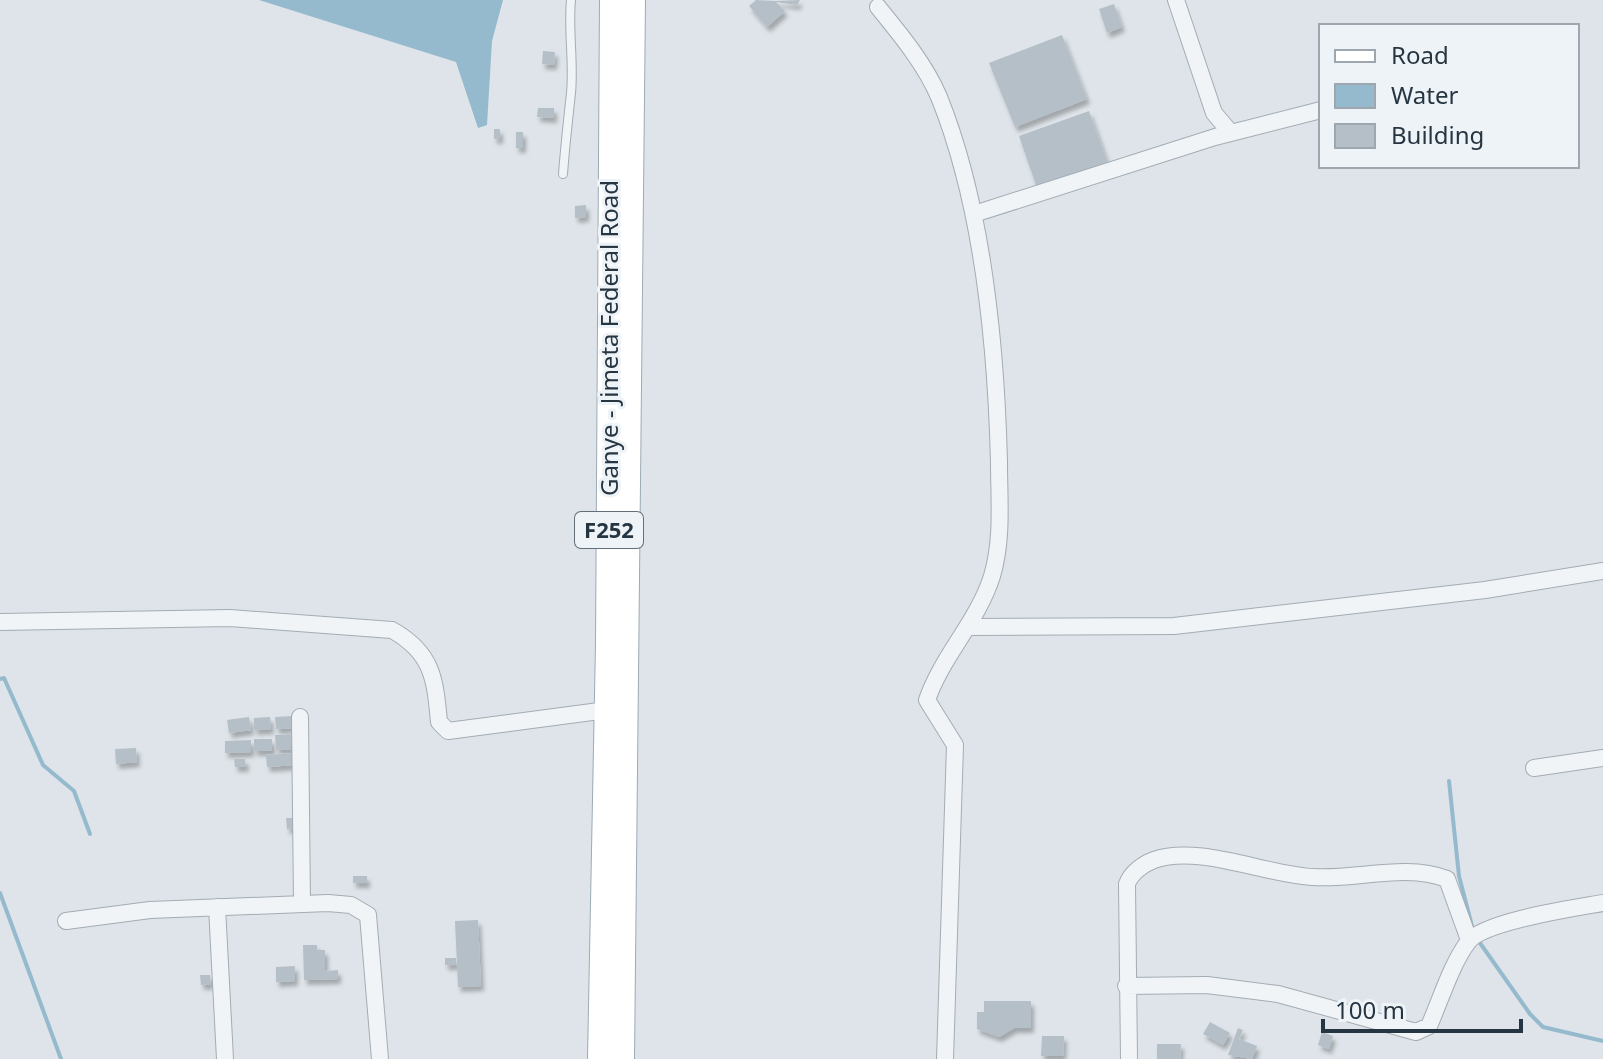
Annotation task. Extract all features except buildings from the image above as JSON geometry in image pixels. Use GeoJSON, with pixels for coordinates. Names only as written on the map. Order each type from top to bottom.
{"type":"FeatureCollection","features":[{"type":"Feature","properties":{"kind":"main road","name":"Ganye - Jimeta Federal Road"},"geometry":{"type":"LineString","coordinates":[[600,1059],[607,710],[612,0]]}},
{"type":"Feature","properties":{"kind":"main road","name":"Ganye - Jimeta Federal Road"},"geometry":{"type":"LineString","coordinates":[[622,1059],[633,0]]}},
{"type":"Feature","properties":{"kind":"street"},"geometry":{"type":"LineString","coordinates":[[1176,0],[1214,113],[1231,133]]}},
{"type":"Feature","properties":{"kind":"street"},"geometry":{"type":"LineString","coordinates":[[880,2],[938,94],[965,174],[974,214],[997,403],[1000,535],[992,575],[968,627],[927,700],[955,745],[945,1059]]}},
{"type":"Feature","properties":{"kind":"street"},"geometry":{"type":"LineString","coordinates":[[974,214],[1231,133],[1319,111]]}},
{"type":"Feature","properties":{"kind":"street"},"geometry":{"type":"LineString","coordinates":[[968,627],[1174,626],[1485,590],[1603,571]]}},
{"type":"Feature","properties":{"kind":"street"},"geometry":{"type":"LineString","coordinates":[[0,622],[230,618],[392,630],[411,641],[434,673],[439,722],[448,731],[607,710]]}},
{"type":"Feature","properties":{"kind":"street"},"geometry":{"type":"LineString","coordinates":[[300,717],[302,904]]}},
{"type":"Feature","properties":{"kind":"street"},"geometry":{"type":"LineString","coordinates":[[1534,768],[1603,758]]}},
{"type":"Feature","properties":{"kind":"street"},"geometry":{"type":"LineString","coordinates":[[1129,1059],[1127,884],[1130,875],[1154,860],[1200,859],[1310,877],[1414,871],[1437,875],[1447,879],[1469,940]]}},
{"type":"Feature","properties":{"kind":"street"},"geometry":{"type":"LineString","coordinates":[[1126,986],[1207,985],[1278,994],[1416,1032],[1429,1026],[1469,940],[1484,931],[1530,916],[1603,903]]}},
{"type":"Feature","properties":{"kind":"street"},"geometry":{"type":"LineString","coordinates":[[66,921],[150,910],[351,905],[368,915],[380,1059]]}},
{"type":"Feature","properties":{"kind":"street"},"geometry":{"type":"LineString","coordinates":[[217,907],[225,1059]]}},
{"type":"Feature","properties":{"kind":"lane"},"geometry":{"type":"LineString","coordinates":[[563,174],[566,110],[571,96],[568,32],[571,0]]}},
{"type":"Feature","properties":{"kind":"water"},"geometry":{"type":"Polygon","coordinates":[[[259,0],[503,0],[492,41],[487,125],[478,128],[456,62],[259,0]]]}},
{"type":"Feature","properties":{"kind":"waterway"},"geometry":{"type":"LineString","coordinates":[[0,679],[4,678],[43,765],[74,791],[90,834]]}},
{"type":"Feature","properties":{"kind":"waterway"},"geometry":{"type":"LineString","coordinates":[[1449,781],[1459,876],[1472,926]]}},
{"type":"Feature","properties":{"kind":"waterway"},"geometry":{"type":"LineString","coordinates":[[0,893],[61,1059]]}},
{"type":"Feature","properties":{"kind":"waterway"},"geometry":{"type":"LineString","coordinates":[[1480,943],[1530,1014],[1543,1027],[1603,1041]]}}]}
